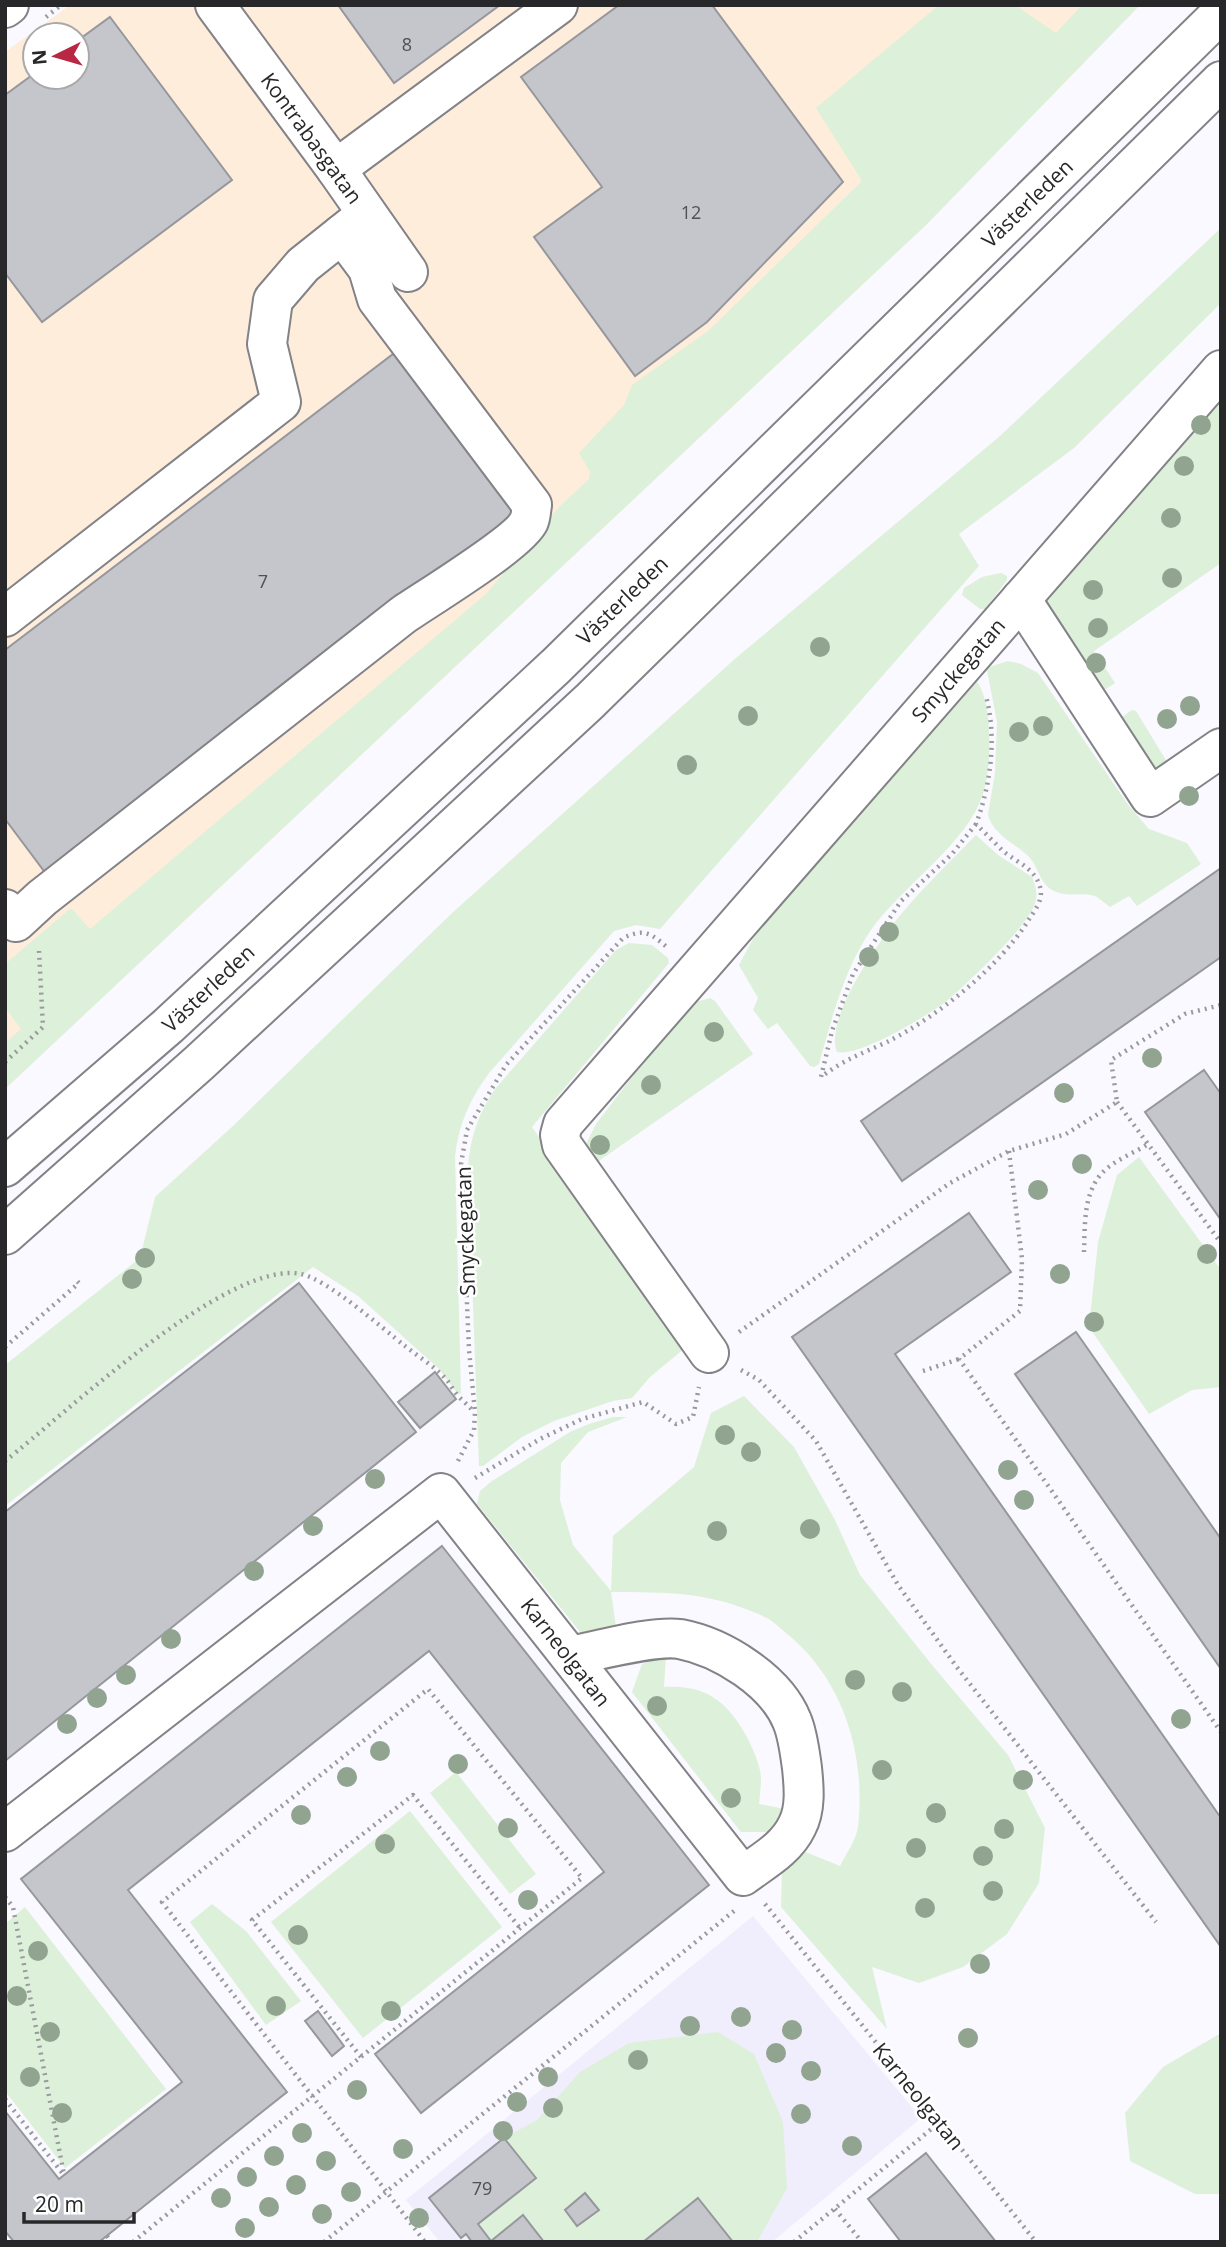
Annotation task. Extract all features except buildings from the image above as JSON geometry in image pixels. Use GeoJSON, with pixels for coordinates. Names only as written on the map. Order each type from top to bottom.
{"type":"FeatureCollection","features":[{"type":"Feature","properties":{"kind":"main road","name":"Kontrabasgatan"},"geometry":{"type":"LineString","coordinates":[[215,5],[336,169],[355,224],[408,272]]}},
{"type":"Feature","properties":{"kind":"main road"},"geometry":{"type":"LineString","coordinates":[[336,169],[558,5]]}},
{"type":"Feature","properties":{"kind":"main road","name":"Västerleden"},"geometry":{"type":"LineString","coordinates":[[5,1167],[168,1026],[556,666],[1221,13]]}},
{"type":"Feature","properties":{"kind":"main road"},"geometry":{"type":"LineString","coordinates":[[5,1235],[199,1063],[590,701],[1221,81]]}},
{"type":"Feature","properties":{"kind":"main road"},"geometry":{"type":"LineString","coordinates":[[5,617],[281,402],[267,344],[272,300],[303,265],[355,224],[377,299],[532,505],[529,522],[515,537],[464,575],[402,615],[42,898],[10,915]]}},
{"type":"Feature","properties":{"kind":"main road","name":"Smyckegatan"},"geometry":{"type":"LineString","coordinates":[[709,1353],[562,1145],[560,1135],[563,1124],[1221,370]]}},
{"type":"Feature","properties":{"kind":"main road"},"geometry":{"type":"LineString","coordinates":[[1021,599],[1150,797],[1221,748]]}},
{"type":"Feature","properties":{"kind":"main road"},"geometry":{"type":"LineString","coordinates":[[5,1832],[441,1493]]}},
{"type":"Feature","properties":{"kind":"main road","name":"Karneolgatan"},"geometry":{"type":"LineString","coordinates":[[441,1493],[750,1885]]}},
{"type":"Feature","properties":{"kind":"main road"},"geometry":{"type":"LineString","coordinates":[[570,1656],[637,1642],[679,1639],[711,1649],[746,1666],[770,1689],[792,1721],[804,1792],[799,1824],[786,1844],[750,1885]]}},
{"type":"Feature","properties":{"kind":"path"},"geometry":{"type":"LineString","coordinates":[[974,651],[991,715],[992,733],[988,783],[976,824],[952,854],[901,901],[853,974],[832,1031],[821,1077],[841,1061],[889,1041],[965,992],[1008,947],[1034,912],[1039,903],[1041,889],[1037,879],[1026,865],[1005,853],[976,824]]}},
{"type":"Feature","properties":{"kind":"path"},"geometry":{"type":"LineString","coordinates":[[5,1062],[43,1027],[40,953],[10,915]]}},
{"type":"Feature","properties":{"kind":"path","name":"Smyckegatan"},"geometry":{"type":"LineString","coordinates":[[441,1493],[474,1430],[461,1164],[467,1130],[506,1065],[623,939],[638,932],[651,934],[696,971]]}},
{"type":"Feature","properties":{"kind":"path"},"geometry":{"type":"LineString","coordinates":[[1221,1004],[1185,1014],[1111,1060],[1117,1102],[1221,1243]]}},
{"type":"Feature","properties":{"kind":"path"},"geometry":{"type":"LineString","coordinates":[[441,1493],[487,1472],[562,1428],[610,1410],[643,1402],[676,1424],[692,1417],[709,1353],[950,1183],[1009,1150],[1066,1134],[1117,1102]]}},
{"type":"Feature","properties":{"kind":"path"},"geometry":{"type":"LineString","coordinates":[[1084,1252],[1084,1225],[1092,1187],[1103,1172],[1148,1144]]}},
{"type":"Feature","properties":{"kind":"path"},"geometry":{"type":"LineString","coordinates":[[923,1371],[959,1359],[1020,1311],[1022,1259],[1009,1150]]}},
{"type":"Feature","properties":{"kind":"path"},"geometry":{"type":"LineString","coordinates":[[5,1461],[203,1305],[254,1280],[290,1273],[299,1273],[322,1283],[366,1315],[446,1379],[458,1397],[475,1412]]}},
{"type":"Feature","properties":{"kind":"path"},"geometry":{"type":"LineString","coordinates":[[5,1347],[79,1283],[74,1278]]}},
{"type":"Feature","properties":{"kind":"path"},"geometry":{"type":"LineString","coordinates":[[709,1353],[759,1380],[816,1441],[898,1585],[956,1666],[1156,1922]]}},
{"type":"Feature","properties":{"kind":"path"},"geometry":{"type":"LineString","coordinates":[[959,1359],[1220,1730]]}},
{"type":"Feature","properties":{"kind":"path"},"geometry":{"type":"LineString","coordinates":[[133,2242],[312,2097],[520,1928],[582,1878],[428,1689],[162,1902],[312,2097],[425,2242]]}},
{"type":"Feature","properties":{"kind":"path"},"geometry":{"type":"LineString","coordinates":[[361,2057],[251,1920],[413,1795],[520,1928]]}},
{"type":"Feature","properties":{"kind":"path"},"geometry":{"type":"LineString","coordinates":[[324,2242],[387,2193],[750,1885]]}},
{"type":"Feature","properties":{"kind":"path","name":"Karneolgatan"},"geometry":{"type":"LineString","coordinates":[[750,1885],[1035,2242]]}},
{"type":"Feature","properties":{"kind":"path"},"geometry":{"type":"LineString","coordinates":[[5,1898],[13,1907],[64,2175],[5,2099]]}},
{"type":"Feature","properties":{"kind":"path"},"geometry":{"type":"LineString","coordinates":[[794,2242],[940,2122]]}},
{"type":"Feature","properties":{"kind":"path"},"geometry":{"type":"LineString","coordinates":[[835,2209],[862,2242]]}},
{"type":"Feature","properties":{"kind":"path"},"geometry":{"type":"LineString","coordinates":[[107,2236],[111,2242]]}},
{"type":"Feature","properties":{"kind":"shaded area"},"geometry":{"type":"Polygon","coordinates":[[[70,5],[1140,5],[926,225],[5,1089],[5,52],[21,40],[21,91],[91,91],[91,21],[48,21],[70,5]]]}},
{"type":"Feature","properties":{"kind":"shaded area"},"geometry":{"type":"Polygon","coordinates":[[[753,1916],[921,2118],[772,2242],[440,2242],[406,2200],[753,1916]]]}},
{"type":"Feature","properties":{"kind":"green space"},"geometry":{"type":"Polygon","coordinates":[[[939,5],[1015,5],[1056,33],[1082,5],[1140,5],[926,225],[5,1089],[5,1043],[21,1029],[5,1007],[5,964],[71,908],[90,929],[486,594],[561,505],[589,479],[590,472],[579,453],[624,405],[632,385],[708,331],[862,181],[816,108],[939,5]]]}},
{"type":"Feature","properties":{"kind":"green space"},"geometry":{"type":"Polygon","coordinates":[[[1221,228],[1221,303],[1074,448],[959,534],[979,566],[660,929],[636,925],[614,931],[482,1083],[463,1122],[455,1156],[461,1393],[458,1394],[438,1368],[358,1296],[313,1267],[5,1506],[5,1365],[140,1258],[155,1197],[234,1125],[451,914],[736,658],[1000,436],[1221,228]]]}},
{"type":"Feature","properties":{"kind":"green space"},"geometry":{"type":"Polygon","coordinates":[[[1221,396],[1221,563],[1094,651],[1115,683],[1106,689],[1098,690],[1044,608],[1047,597],[1221,396]]]}},
{"type":"Feature","properties":{"kind":"green space"},"geometry":{"type":"Polygon","coordinates":[[[1001,573],[1007,576],[1007,580],[985,609],[980,609],[962,595],[964,588],[982,577],[1001,573]]]}},
{"type":"Feature","properties":{"kind":"green space"},"geometry":{"type":"Polygon","coordinates":[[[1008,661],[1038,673],[1129,806],[1149,829],[1187,843],[1201,864],[1137,906],[1129,896],[1110,907],[1097,897],[1059,893],[1045,884],[1032,861],[999,833],[988,814],[995,773],[997,722],[987,670],[1008,661]]]}},
{"type":"Feature","properties":{"kind":"green space"},"geometry":{"type":"Polygon","coordinates":[[[975,679],[984,697],[989,730],[989,762],[983,794],[975,812],[949,847],[871,930],[846,977],[819,1064],[810,1066],[777,1023],[768,1029],[753,1010],[758,998],[739,965],[759,928],[975,679]]]}},
{"type":"Feature","properties":{"kind":"green space"},"geometry":{"type":"Polygon","coordinates":[[[1132,710],[1136,711],[1167,762],[1166,765],[1154,769],[1120,725],[1122,717],[1132,710]]]}},
{"type":"Feature","properties":{"kind":"green space"},"geometry":{"type":"Polygon","coordinates":[[[976,835],[998,855],[1032,877],[1036,896],[1030,913],[995,956],[944,1003],[876,1042],[847,1052],[837,1052],[835,1038],[838,1021],[866,963],[907,907],[976,835]]]}},
{"type":"Feature","properties":{"kind":"green space"},"geometry":{"type":"Polygon","coordinates":[[[629,943],[652,945],[668,958],[669,963],[532,1127],[685,1348],[650,1377],[632,1398],[613,1401],[554,1421],[522,1437],[483,1466],[479,1466],[468,1168],[473,1136],[495,1089],[616,950],[629,943]]]}},
{"type":"Feature","properties":{"kind":"green space"},"geometry":{"type":"Polygon","coordinates":[[[710,998],[715,1001],[753,1054],[590,1167],[584,1148],[596,1124],[684,1009],[710,998]]]}},
{"type":"Feature","properties":{"kind":"green space"},"geometry":{"type":"Polygon","coordinates":[[[1139,1157],[1221,1270],[1221,1387],[1192,1390],[1149,1414],[1089,1327],[1098,1242],[1117,1175],[1139,1157]]]}},
{"type":"Feature","properties":{"kind":"green space"},"geometry":{"type":"Polygon","coordinates":[[[744,1396],[794,1447],[835,1520],[860,1575],[1008,1755],[1045,1828],[1039,1883],[1007,1934],[963,1967],[919,1983],[872,1967],[887,2029],[781,1907],[782,1870],[803,1851],[840,1866],[858,1827],[859,1775],[848,1724],[826,1677],[810,1656],[767,1618],[728,1603],[691,1595],[611,1592],[616,1627],[581,1633],[477,1504],[480,1491],[492,1481],[570,1432],[613,1417],[627,1417],[588,1432],[561,1463],[560,1500],[573,1545],[611,1591],[613,1536],[694,1467],[711,1413],[744,1396]]]}},
{"type":"Feature","properties":{"kind":"green space"},"geometry":{"type":"Polygon","coordinates":[[[666,1655],[664,1687],[680,1687],[705,1693],[725,1707],[742,1728],[759,1768],[759,1804],[785,1809],[771,1832],[741,1832],[632,1692],[642,1664],[666,1655]]]}},
{"type":"Feature","properties":{"kind":"green space"},"geometry":{"type":"Polygon","coordinates":[[[456,1772],[536,1874],[510,1894],[430,1793],[456,1772]]]}},
{"type":"Feature","properties":{"kind":"green space"},"geometry":{"type":"Polygon","coordinates":[[[410,1811],[502,1927],[363,2038],[271,1922],[410,1811]]]}},
{"type":"Feature","properties":{"kind":"green space"},"geometry":{"type":"Polygon","coordinates":[[[212,1904],[246,1931],[301,2001],[266,2025],[190,1922],[212,1904]]]}},
{"type":"Feature","properties":{"kind":"green space"},"geometry":{"type":"Polygon","coordinates":[[[25,1907],[166,2089],[65,2168],[5,2091],[5,1924],[25,1907]]]}},
{"type":"Feature","properties":{"kind":"green space"},"geometry":{"type":"Polygon","coordinates":[[[718,2032],[754,2054],[783,2122],[787,2188],[757,2242],[733,2242],[698,2198],[643,2242],[544,2242],[523,2215],[491,2241],[478,2224],[535,2178],[504,2138],[537,2120],[580,2072],[629,2043],[718,2032]]]}},
{"type":"Feature","properties":{"kind":"green space"},"geometry":{"type":"Polygon","coordinates":[[[1221,2033],[1221,2194],[1195,2194],[1130,2161],[1125,2113],[1163,2067],[1221,2033]]]}}]}
